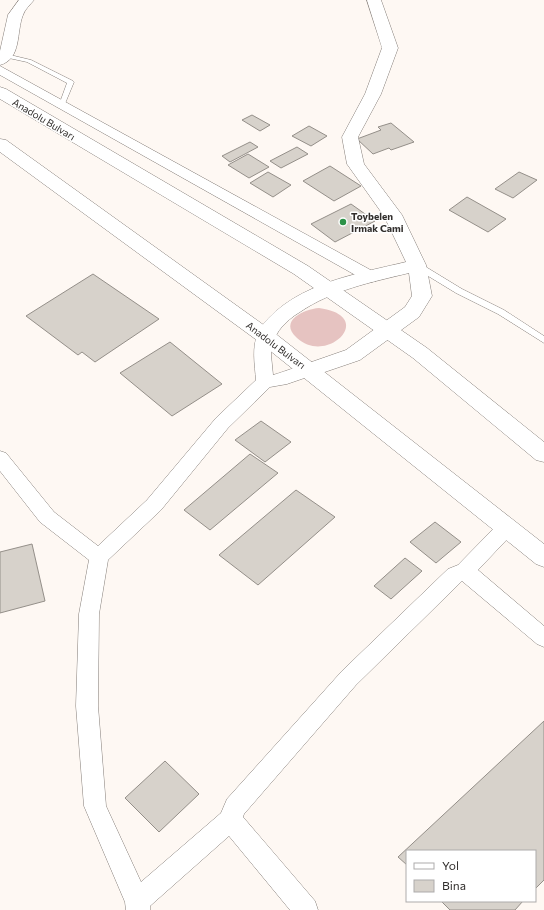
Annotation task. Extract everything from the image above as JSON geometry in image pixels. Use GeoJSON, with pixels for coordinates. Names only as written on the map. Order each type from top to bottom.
{"type":"FeatureCollection","features":[{"type":"Feature","properties":{"kind":"main road"},"geometry":{"type":"LineString","coordinates":[[3,58],[9,52],[13,20],[21,4],[28,0]]}},
{"type":"Feature","properties":{"kind":"main road"},"geometry":{"type":"LineString","coordinates":[[310,370],[353,355],[388,331],[412,312],[422,296],[417,265],[394,214],[356,164],[350,137],[373,94],[390,48],[374,0]]}},
{"type":"Feature","properties":{"kind":"main road","name":"Anadolu Bulvarı"},"geometry":{"type":"LineString","coordinates":[[0,92],[295,266],[420,353],[544,454]]}},
{"type":"Feature","properties":{"kind":"main road","name":"Anadolu Bulvarı"},"geometry":{"type":"LineString","coordinates":[[0,144],[310,370],[544,558]]}},
{"type":"Feature","properties":{"kind":"main road"},"geometry":{"type":"LineString","coordinates":[[265,336],[277,319],[289,310],[327,289],[417,265]]}},
{"type":"Feature","properties":{"kind":"street"},"geometry":{"type":"LineString","coordinates":[[0,70],[371,277]]}},
{"type":"Feature","properties":{"kind":"street"},"geometry":{"type":"LineString","coordinates":[[265,336],[263,355],[265,382]]}},
{"type":"Feature","properties":{"kind":"street"},"geometry":{"type":"LineString","coordinates":[[310,370],[287,378],[265,382],[222,423],[154,505],[99,557],[89,614],[87,706],[95,806],[138,906],[230,820],[235,807],[349,678],[455,575],[465,571],[507,527]]}},
{"type":"Feature","properties":{"kind":"street"},"geometry":{"type":"LineString","coordinates":[[0,458],[47,517],[99,557]]}},
{"type":"Feature","properties":{"kind":"street"},"geometry":{"type":"LineString","coordinates":[[465,571],[544,638]]}},
{"type":"Feature","properties":{"kind":"street"},"geometry":{"type":"LineString","coordinates":[[230,820],[306,910]]}},
{"type":"Feature","properties":{"kind":"lane"},"geometry":{"type":"LineString","coordinates":[[3,58],[29,61],[71,82],[62,105]]}},
{"type":"Feature","properties":{"kind":"lane"},"geometry":{"type":"LineString","coordinates":[[417,265],[458,292],[501,312],[544,340]]}},
{"type":"Feature","properties":{"kind":"shaded area"},"geometry":{"type":"Polygon","coordinates":[[[319,308],[336,313],[345,320],[346,328],[341,336],[333,343],[321,346],[309,345],[297,338],[292,332],[290,326],[295,317],[300,313],[319,308]]]}},
{"type":"Feature","properties":{"kind":"building"},"geometry":{"type":"Polygon","coordinates":[[[252,115],[270,125],[260,131],[242,120],[252,115]]]}},
{"type":"Feature","properties":{"kind":"building"},"geometry":{"type":"Polygon","coordinates":[[[391,123],[414,142],[391,150],[389,148],[373,154],[357,139],[381,130],[378,127],[391,123]]]}},
{"type":"Feature","properties":{"kind":"building"},"geometry":{"type":"Polygon","coordinates":[[[309,126],[327,136],[311,146],[292,136],[309,126]]]}},
{"type":"Feature","properties":{"kind":"building"},"geometry":{"type":"Polygon","coordinates":[[[250,142],[258,147],[230,162],[222,156],[250,142]]]}},
{"type":"Feature","properties":{"kind":"building"},"geometry":{"type":"Polygon","coordinates":[[[297,147],[308,154],[281,168],[270,161],[297,147]]]}},
{"type":"Feature","properties":{"kind":"building"},"geometry":{"type":"Polygon","coordinates":[[[248,154],[269,167],[249,178],[228,165],[248,154]]]}},
{"type":"Feature","properties":{"kind":"building"},"geometry":{"type":"Polygon","coordinates":[[[330,166],[361,186],[334,201],[303,181],[330,166]]]}},
{"type":"Feature","properties":{"kind":"building"},"geometry":{"type":"Polygon","coordinates":[[[268,172],[291,185],[273,197],[250,183],[268,172]]]}},
{"type":"Feature","properties":{"kind":"building"},"geometry":{"type":"Polygon","coordinates":[[[519,172],[537,180],[513,198],[495,189],[519,172]]]}},
{"type":"Feature","properties":{"kind":"building"},"geometry":{"type":"Polygon","coordinates":[[[467,197],[506,219],[488,232],[449,210],[467,197]]]}},
{"type":"Feature","properties":{"kind":"building","name":"Toybelen Irmak Cami"},"geometry":{"type":"Polygon","coordinates":[[[351,204],[375,221],[335,242],[311,224],[351,204]]]}},
{"type":"Feature","properties":{"kind":"building"},"geometry":{"type":"Polygon","coordinates":[[[93,274],[159,319],[95,362],[82,352],[78,355],[26,316],[93,274]]]}},
{"type":"Feature","properties":{"kind":"building"},"geometry":{"type":"Polygon","coordinates":[[[170,342],[222,384],[172,416],[120,373],[170,342]]]}},
{"type":"Feature","properties":{"kind":"building"},"geometry":{"type":"Polygon","coordinates":[[[261,421],[291,442],[265,462],[235,440],[261,421]]]}},
{"type":"Feature","properties":{"kind":"building"},"geometry":{"type":"Polygon","coordinates":[[[250,454],[278,473],[210,530],[184,510],[250,454]]]}},
{"type":"Feature","properties":{"kind":"building"},"geometry":{"type":"Polygon","coordinates":[[[296,490],[335,517],[258,585],[219,555],[296,490]]]}},
{"type":"Feature","properties":{"kind":"building"},"geometry":{"type":"Polygon","coordinates":[[[435,522],[461,542],[436,563],[410,542],[435,522]]]}},
{"type":"Feature","properties":{"kind":"building"},"geometry":{"type":"Polygon","coordinates":[[[32,544],[45,601],[0,613],[0,552],[32,544]]]}},
{"type":"Feature","properties":{"kind":"building"},"geometry":{"type":"Polygon","coordinates":[[[405,558],[422,571],[391,599],[374,586],[405,558]]]}},
{"type":"Feature","properties":{"kind":"building"},"geometry":{"type":"Polygon","coordinates":[[[544,721],[544,880],[536,888],[536,850],[406,850],[406,864],[398,857],[544,721]]]}},
{"type":"Feature","properties":{"kind":"building"},"geometry":{"type":"Polygon","coordinates":[[[165,761],[199,794],[159,832],[125,798],[165,761]]]}},
{"type":"Feature","properties":{"kind":"building"},"geometry":{"type":"Polygon","coordinates":[[[442,902],[522,902],[515,910],[450,910],[442,902]]]}},
{"type":"Feature","properties":{"kind":"place","name":"Toybelen Irmak Cami"},"geometry":{"type":"Point","coordinates":[343,222]}}]}
